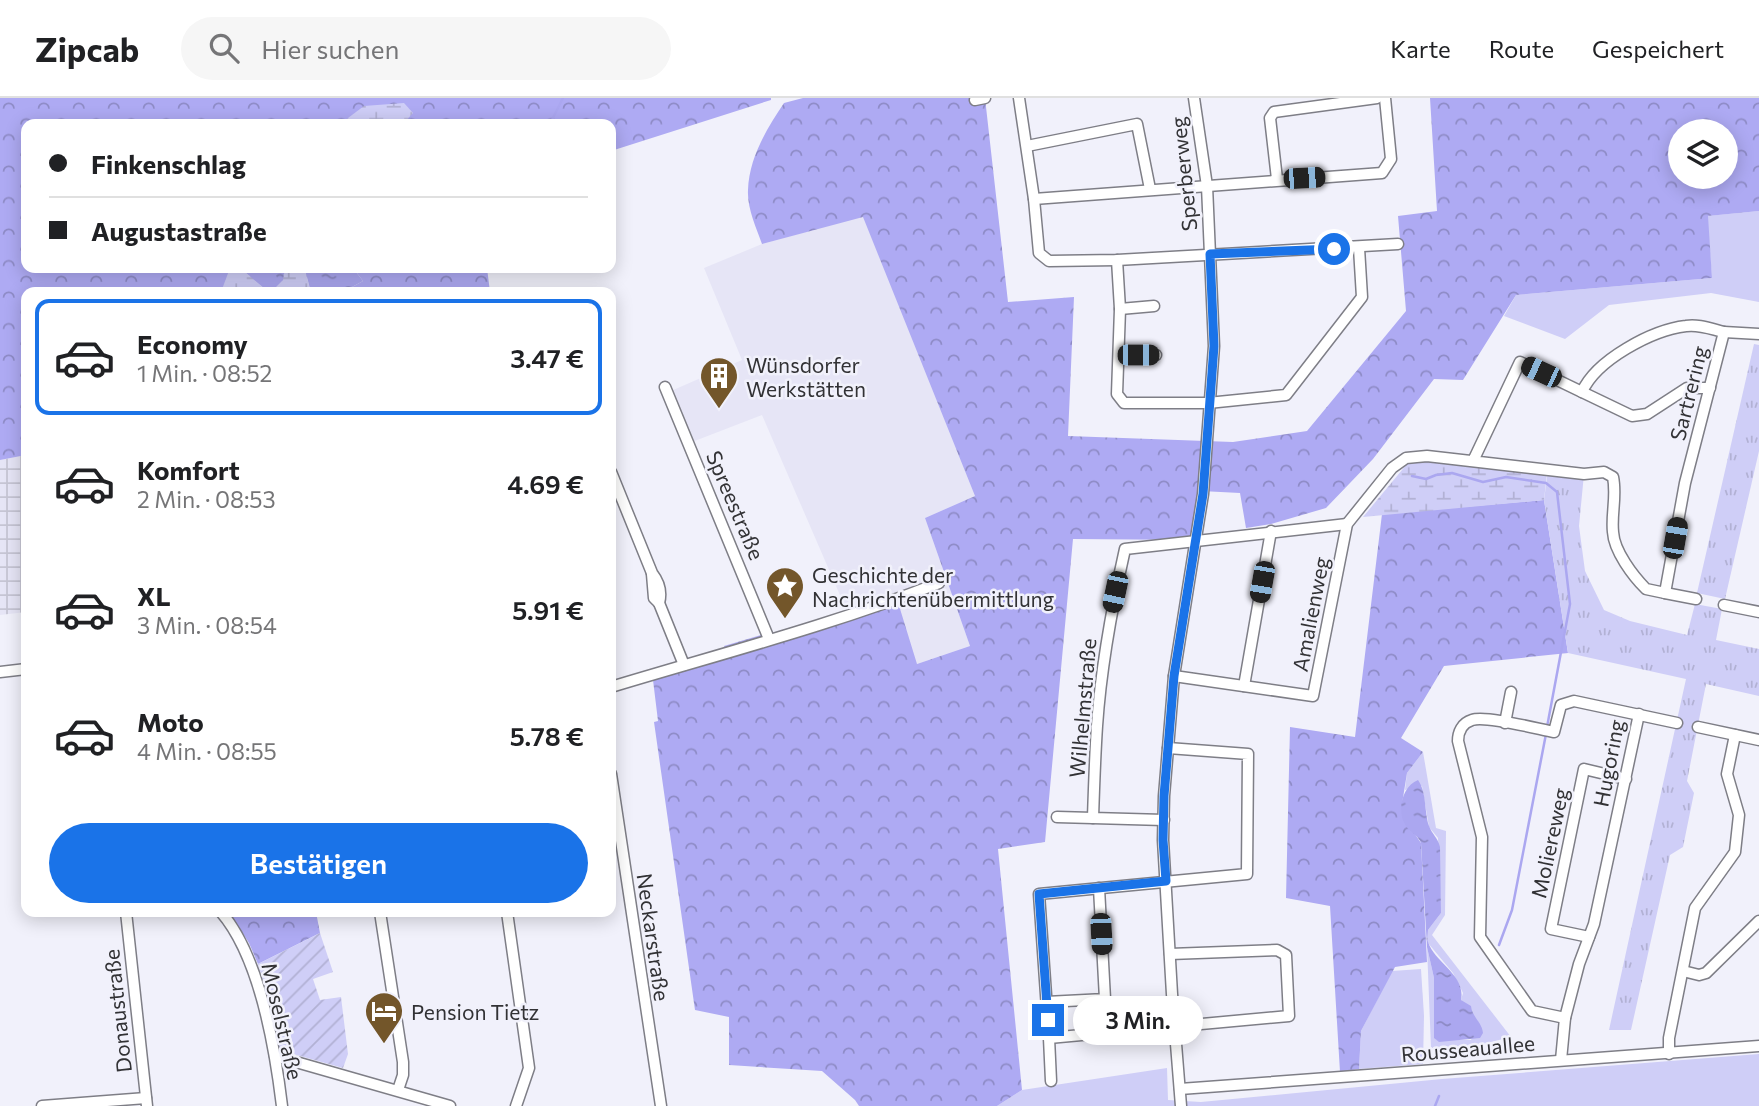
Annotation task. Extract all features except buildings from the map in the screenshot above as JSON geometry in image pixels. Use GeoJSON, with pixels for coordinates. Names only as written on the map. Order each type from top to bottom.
{"type":"FeatureCollection","features":[{"type":"Feature","properties":{"kind":"street"},"geometry":{"type":"LineString","coordinates":[[1019,98],[1034,199],[1038,253],[1049,261],[1117,260],[1398,244]]}},
{"type":"Feature","properties":{"kind":"street","name":"Sperberweg"},"geometry":{"type":"LineString","coordinates":[[1181,1106],[1174,1026],[1164,820],[1174,676],[1203,494],[1214,346],[1206,186],[1194,98]]}},
{"type":"Feature","properties":{"kind":"street"},"geometry":{"type":"LineString","coordinates":[[1277,179],[1270,118],[1275,112],[1377,98]]}},
{"type":"Feature","properties":{"kind":"street"},"geometry":{"type":"LineString","coordinates":[[1034,199],[1382,173],[1391,159],[1385,98]]}},
{"type":"Feature","properties":{"kind":"street"},"geometry":{"type":"LineString","coordinates":[[1027,146],[1137,124],[1150,189]]}},
{"type":"Feature","properties":{"kind":"street"},"geometry":{"type":"LineString","coordinates":[[1117,260],[1120,309],[1118,394],[1124,403],[1209,403],[1286,395],[1362,297],[1359,248]]}},
{"type":"Feature","properties":{"kind":"street"},"geometry":{"type":"LineString","coordinates":[[1120,309],[1154,306]]}},
{"type":"Feature","properties":{"kind":"street","name":"Sartrering"},"geometry":{"type":"LineString","coordinates":[[1583,391],[1586,383],[1602,366],[1638,342],[1686,326],[1724,332],[1685,483],[1665,593]]}},
{"type":"Feature","properties":{"kind":"street"},"geometry":{"type":"LineString","coordinates":[[1724,332],[1759,334]]}},
{"type":"Feature","properties":{"kind":"street"},"geometry":{"type":"LineString","coordinates":[[1119,355],[1156,355]]}},
{"type":"Feature","properties":{"kind":"street"},"geometry":{"type":"LineString","coordinates":[[1473,461],[1520,362],[1632,416],[1647,414],[1687,388],[1710,388]]}},
{"type":"Feature","properties":{"kind":"street","name":"Spreestraße"},"geometry":{"type":"LineString","coordinates":[[665,387],[769,639]]}},
{"type":"Feature","properties":{"kind":"street"},"geometry":{"type":"LineString","coordinates":[[1196,540],[1348,524],[1392,468],[1406,458],[1427,456],[1584,474],[1604,472],[1613,477],[1615,487],[1612,534],[1617,547],[1646,589],[1696,599]]}},
{"type":"Feature","properties":{"kind":"street"},"geometry":{"type":"LineString","coordinates":[[616,484],[652,573],[654,598],[659,603],[684,665]]}},
{"type":"Feature","properties":{"kind":"street","name":"Amalienweg"},"geometry":{"type":"LineString","coordinates":[[1174,676],[1313,696],[1348,524]]}},
{"type":"Feature","properties":{"kind":"street"},"geometry":{"type":"LineString","coordinates":[[1244,686],[1271,531]]}},
{"type":"Feature","properties":{"kind":"street","name":"Wilhelmstraße"},"geometry":{"type":"LineString","coordinates":[[1093,818],[1097,724],[1103,667],[1110,614],[1125,549],[1196,540]]}},
{"type":"Feature","properties":{"kind":"street"},"geometry":{"type":"LineString","coordinates":[[616,685],[897,599],[939,583]]}},
{"type":"Feature","properties":{"kind":"street"},"geometry":{"type":"LineString","coordinates":[[1724,605],[1759,612]]}},
{"type":"Feature","properties":{"kind":"street"},"geometry":{"type":"LineString","coordinates":[[0,672],[21,670]]}},
{"type":"Feature","properties":{"kind":"street"},"geometry":{"type":"LineString","coordinates":[[1505,723],[1511,692]]}},
{"type":"Feature","properties":{"kind":"street","name":"Hugoring"},"geometry":{"type":"LineString","coordinates":[[1561,1060],[1565,1018],[1589,937],[1639,714],[1574,701],[1562,705],[1554,732],[1478,719],[1464,724],[1458,734],[1482,837],[1480,937],[1532,1010],[1565,1018]]}},
{"type":"Feature","properties":{"kind":"street"},"geometry":{"type":"LineString","coordinates":[[1639,714],[1677,723]]}},
{"type":"Feature","properties":{"kind":"street"},"geometry":{"type":"LineString","coordinates":[[1698,727],[1759,740]]}},
{"type":"Feature","properties":{"kind":"street"},"geometry":{"type":"LineString","coordinates":[[1669,1054],[1669,1038],[1695,908],[1735,852],[1739,815],[1727,774],[1735,735]]}},
{"type":"Feature","properties":{"kind":"street"},"geometry":{"type":"LineString","coordinates":[[1051,1081],[1039,894],[1247,874],[1248,754],[1168,748]]}},
{"type":"Feature","properties":{"kind":"street","name":"Moliereweg"},"geometry":{"type":"LineString","coordinates":[[1589,937],[1551,929],[1584,769],[1626,779]]}},
{"type":"Feature","properties":{"kind":"street","name":"Neckarstraße"},"geometry":{"type":"LineString","coordinates":[[616,807],[661,1106]]}},
{"type":"Feature","properties":{"kind":"street"},"geometry":{"type":"LineString","coordinates":[[1057,817],[1164,820]]}},
{"type":"Feature","properties":{"kind":"street"},"geometry":{"type":"LineString","coordinates":[[1046,1002],[1105,999],[1099,888]]}},
{"type":"Feature","properties":{"kind":"street","name":"Donaustraße"},"geometry":{"type":"LineString","coordinates":[[127,917],[146,1102]]}},
{"type":"Feature","properties":{"kind":"street","name":"Moselstraße"},"geometry":{"type":"LineString","coordinates":[[224,917],[239,936],[251,962],[275,1056],[282,1106]]}},
{"type":"Feature","properties":{"kind":"street"},"geometry":{"type":"LineString","coordinates":[[381,917],[403,1062],[403,1075],[398,1090]]}},
{"type":"Feature","properties":{"kind":"street"},"geometry":{"type":"LineString","coordinates":[[508,917],[529,1068],[516,1106]]}},
{"type":"Feature","properties":{"kind":"street"},"geometry":{"type":"LineString","coordinates":[[1683,971],[1699,975],[1706,973],[1759,921]]}},
{"type":"Feature","properties":{"kind":"street"},"geometry":{"type":"LineString","coordinates":[[1049,1038],[1289,1016],[1286,956],[1277,950],[1170,954]]}},
{"type":"Feature","properties":{"kind":"street","name":"Rousseauallee"},"geometry":{"type":"LineString","coordinates":[[1180,1089],[1759,1046]]}},
{"type":"Feature","properties":{"kind":"street"},"geometry":{"type":"LineString","coordinates":[[275,1056],[450,1106]]}},
{"type":"Feature","properties":{"kind":"street"},"geometry":{"type":"LineString","coordinates":[[42,1106],[146,1102]]}},
{"type":"Feature","properties":{"kind":"shaded area"},"geometry":{"type":"Polygon","coordinates":[[[863,216],[975,496],[925,518],[970,646],[917,664],[849,616],[762,415],[692,442],[671,391],[742,360],[704,268],[762,244],[863,216]]]}},
{"type":"Feature","properties":{"kind":"shaded area"},"geometry":{"type":"Polygon","coordinates":[[[21,456],[21,613],[0,615],[0,460],[21,456]]]}},
{"type":"Feature","properties":{"kind":"green space"},"geometry":{"type":"Polygon","coordinates":[[[0,98],[771,98],[616,149],[616,119],[21,119],[21,273],[244,273],[247,276],[283,280],[284,273],[308,273],[306,287],[21,287],[21,456],[0,460],[0,98]]]}},
{"type":"Feature","properties":{"kind":"green space"},"geometry":{"type":"Polygon","coordinates":[[[803,98],[985,98],[1008,302],[1074,297],[1068,436],[1233,442],[1307,431],[1406,311],[1398,216],[1437,211],[1430,98],[1759,98],[1759,211],[1708,216],[1712,278],[1516,295],[1463,380],[1434,379],[1373,459],[1326,508],[1271,524],[1246,528],[1240,493],[1201,491],[1196,540],[1073,539],[1045,842],[998,849],[1022,1090],[997,1106],[859,1106],[822,1071],[729,1065],[729,1017],[695,1010],[654,722],[658,721],[653,680],[727,657],[724,646],[761,635],[813,627],[897,599],[917,664],[970,646],[925,518],[975,496],[863,217],[762,244],[748,197],[752,166],[765,133],[784,103],[803,98]]]}},
{"type":"Feature","properties":{"kind":"green space"},"geometry":{"type":"Polygon","coordinates":[[[404,103],[413,113],[408,119],[347,119],[364,106],[404,103]]]}},
{"type":"Feature","properties":{"kind":"green space"},"geometry":{"type":"Polygon","coordinates":[[[1759,211],[1759,302],[1711,293],[1609,305],[1565,339],[1504,316],[1516,295],[1712,278],[1707,216],[1759,211]]]}},
{"type":"Feature","properties":{"kind":"green space"},"geometry":{"type":"Polygon","coordinates":[[[228,273],[246,273],[263,287],[223,287],[228,273]]]}},
{"type":"Feature","properties":{"kind":"green space"},"geometry":{"type":"Polygon","coordinates":[[[284,273],[306,273],[309,287],[263,287],[283,280],[284,273]]]}},
{"type":"Feature","properties":{"kind":"green space"},"geometry":{"type":"Polygon","coordinates":[[[357,273],[488,273],[489,287],[352,287],[363,281],[357,273]]]}},
{"type":"Feature","properties":{"kind":"green space"},"geometry":{"type":"Polygon","coordinates":[[[1754,344],[1759,345],[1759,451],[1725,599],[1697,593],[1754,344]]]}},
{"type":"Feature","properties":{"kind":"green space"},"geometry":{"type":"Polygon","coordinates":[[[1433,460],[1547,473],[1544,500],[1363,517],[1407,464],[1433,460]]]}},
{"type":"Feature","properties":{"kind":"green space"},"geometry":{"type":"Polygon","coordinates":[[[1548,470],[1584,474],[1579,526],[1585,571],[1604,610],[1630,621],[1687,635],[1695,604],[1722,609],[1716,640],[1759,649],[1759,696],[1706,684],[1687,781],[1694,793],[1683,847],[1670,855],[1631,1030],[1609,1030],[1686,679],[1568,653],[1544,500],[1548,470]]]}},
{"type":"Feature","properties":{"kind":"green space"},"geometry":{"type":"Polygon","coordinates":[[[1544,500],[1568,653],[1444,666],[1401,738],[1423,752],[1407,773],[1402,815],[1421,843],[1427,962],[1395,967],[1361,1031],[1359,1069],[1340,1072],[1330,906],[1286,898],[1290,727],[1355,737],[1382,514],[1544,500]]]}},
{"type":"Feature","properties":{"kind":"green space"},"geometry":{"type":"Polygon","coordinates":[[[1423,752],[1436,828],[1446,831],[1445,915],[1432,935],[1511,1037],[1475,1046],[1431,1048],[1427,947],[1434,978],[1436,1040],[1471,1040],[1479,1023],[1461,1000],[1463,993],[1453,973],[1428,943],[1428,930],[1441,913],[1438,838],[1429,827],[1422,786],[1405,790],[1407,773],[1423,752]]]}},
{"type":"Feature","properties":{"kind":"green space"},"geometry":{"type":"Polygon","coordinates":[[[232,917],[317,917],[320,933],[258,964],[249,943],[232,917]]]}},
{"type":"Feature","properties":{"kind":"green space"},"geometry":{"type":"Polygon","coordinates":[[[320,933],[333,972],[313,979],[320,1000],[341,997],[348,1054],[343,1068],[279,1050],[258,964],[320,933]]]}},
{"type":"Feature","properties":{"kind":"green space"},"geometry":{"type":"Polygon","coordinates":[[[1421,969],[1423,1064],[1359,1069],[1361,1031],[1392,971],[1421,969]]]}},
{"type":"Feature","properties":{"kind":"green space"},"geometry":{"type":"Polygon","coordinates":[[[1759,1054],[1759,1106],[997,1106],[1022,1090],[1167,1068],[1168,1100],[1201,1102],[1442,1079],[1759,1054]]]}},
{"type":"Feature","properties":{"kind":"water"},"geometry":{"type":"Polygon","coordinates":[[[246,273],[284,273],[283,280],[276,287],[263,287],[246,273]]]}},
{"type":"Feature","properties":{"kind":"water"},"geometry":{"type":"Polygon","coordinates":[[[306,273],[357,273],[363,281],[352,287],[310,287],[306,273]]]}},
{"type":"Feature","properties":{"kind":"water"},"geometry":{"type":"Polygon","coordinates":[[[1418,780],[1423,791],[1427,820],[1440,847],[1441,913],[1428,930],[1428,942],[1459,983],[1461,1000],[1471,1006],[1482,1029],[1480,1038],[1439,1042],[1434,1038],[1434,978],[1427,947],[1421,843],[1406,826],[1401,814],[1402,800],[1408,788],[1418,780]]]}},
{"type":"Feature","properties":{"kind":"waterway"},"geometry":{"type":"LineString","coordinates":[[552,119],[563,98]]}},
{"type":"Feature","properties":{"kind":"waterway"},"geometry":{"type":"LineString","coordinates":[[1412,476],[1426,479],[1452,473],[1483,482],[1506,477],[1546,483],[1557,492],[1570,604],[1547,727]]}},
{"type":"Feature","properties":{"kind":"waterway"},"geometry":{"type":"LineString","coordinates":[[1499,945],[1512,910],[1546,734]]}},
{"type":"Feature","properties":{"kind":"waterway"},"geometry":{"type":"LineString","coordinates":[[1435,1106],[1439,1096]]}},
{"type":"Feature","properties":{"kind":"place","name":"Wünsdorfer Werkstätten"},"geometry":{"type":"Point","coordinates":[719,410]}},
{"type":"Feature","properties":{"kind":"place","name":"Geschichte der Nachrichtenübermittlung"},"geometry":{"type":"Point","coordinates":[785,620]}},
{"type":"Feature","properties":{"kind":"place","name":"Pension Tietz"},"geometry":{"type":"Point","coordinates":[384,1045]}},
{"type":"Feature","properties":{"kind":"route"},"geometry":{"type":"LineString","coordinates":[[1048,1020],[1039,894],[1166,881],[1164,796],[1174,676],[1203,494],[1214,346],[1210,254],[1334,249]]}}]}
